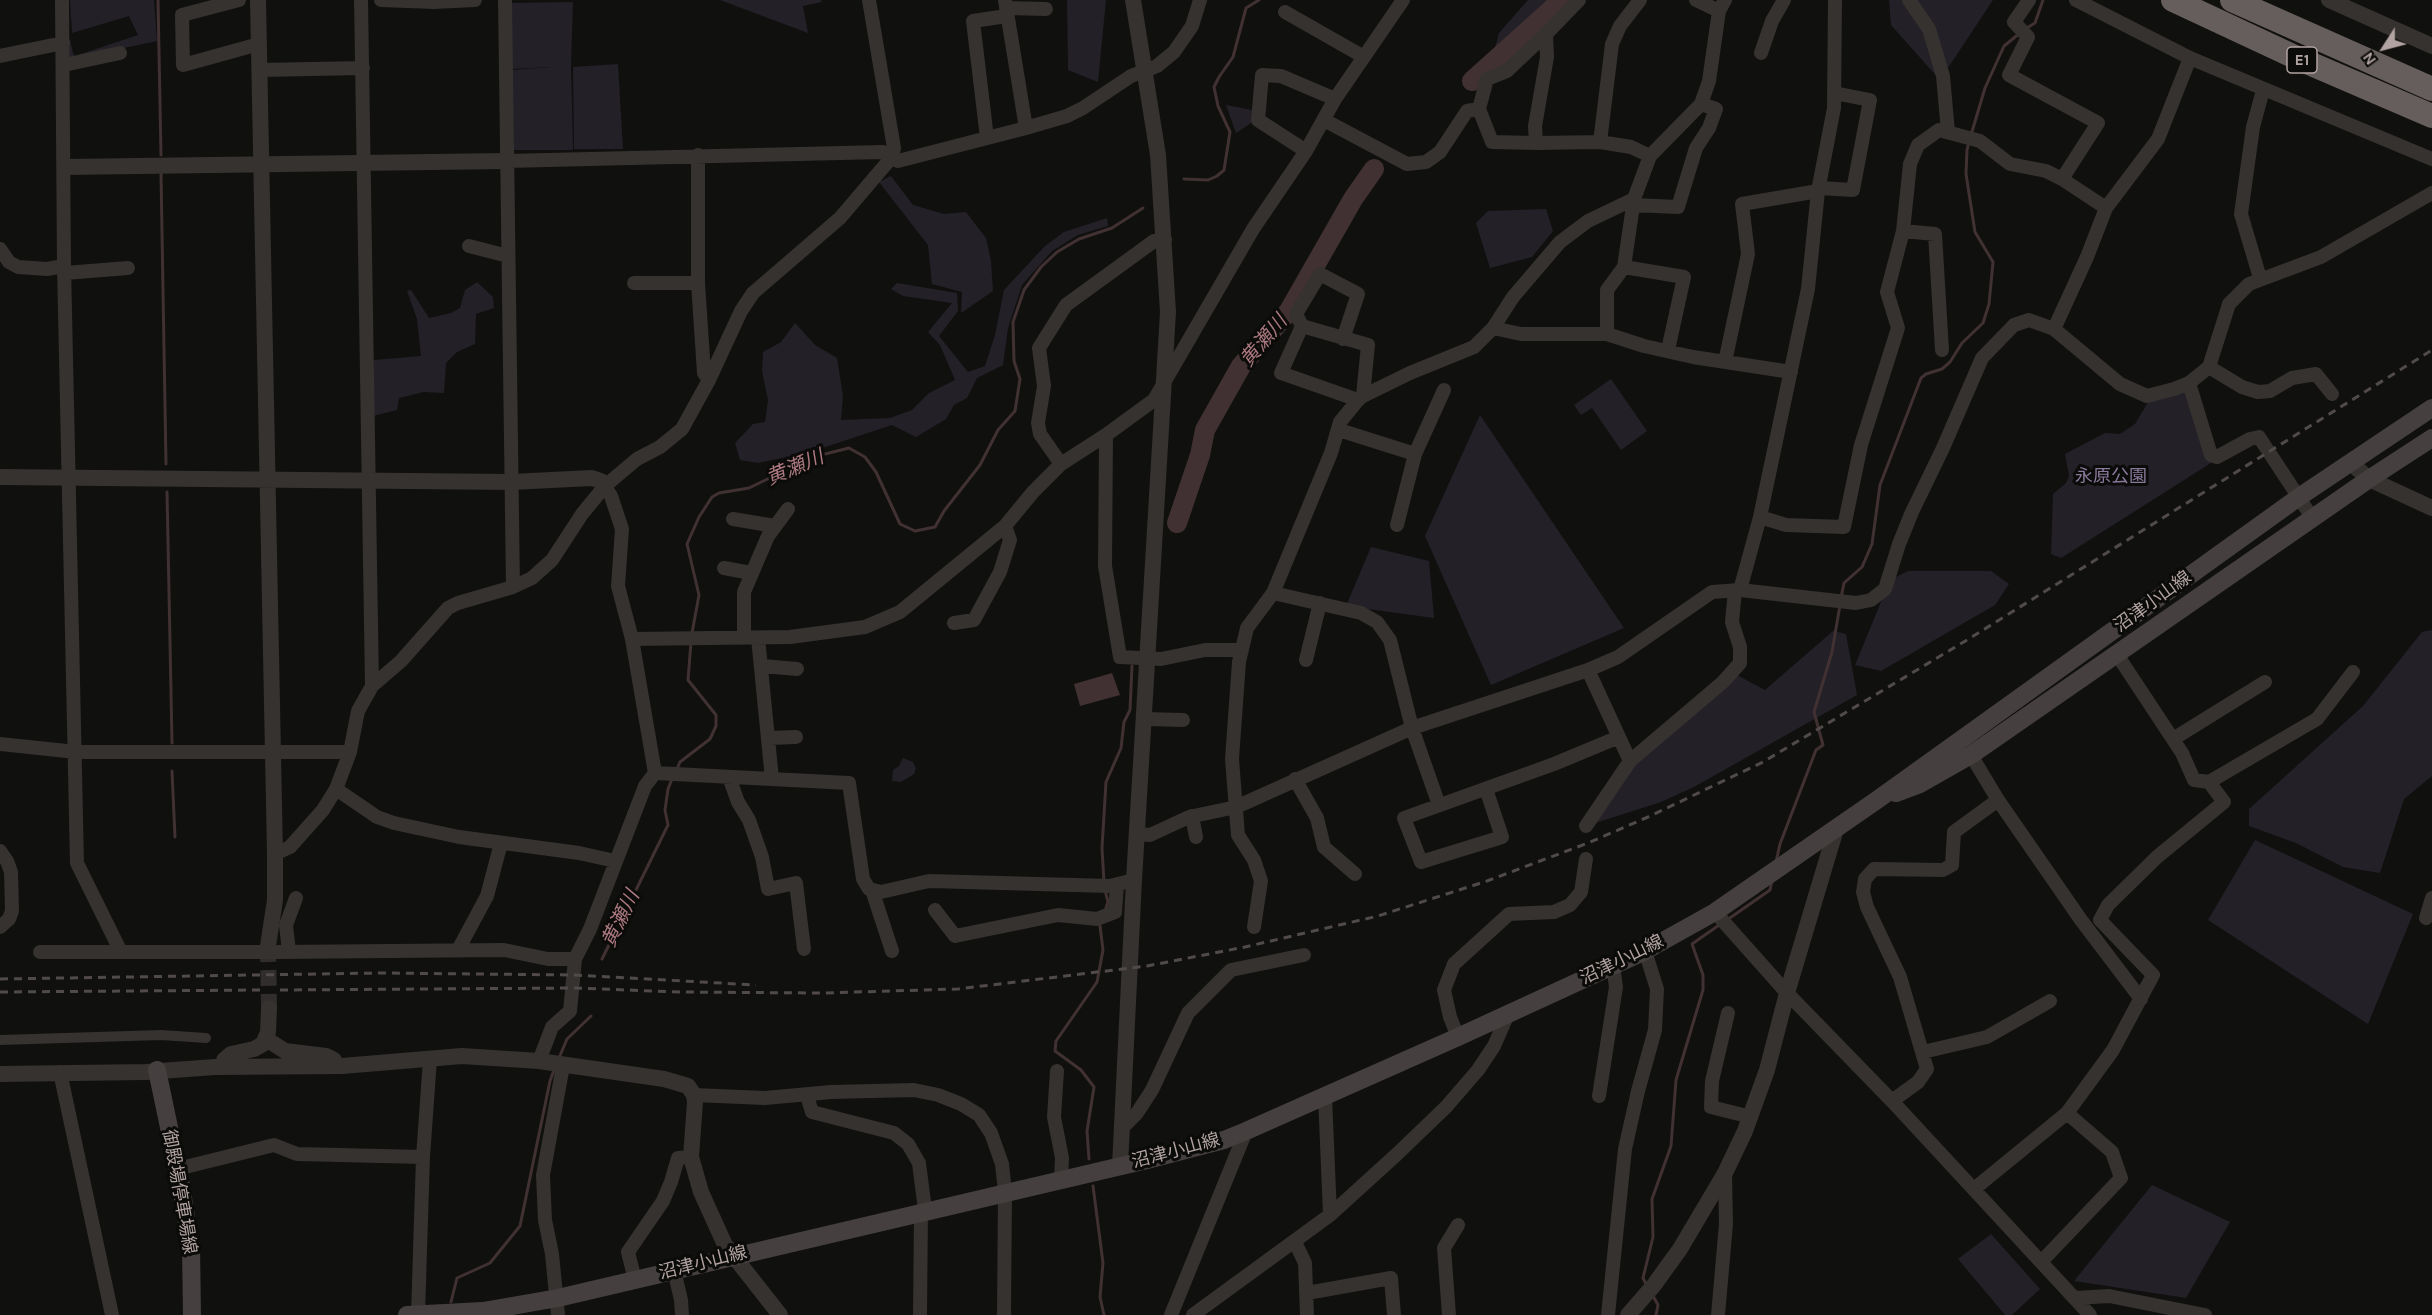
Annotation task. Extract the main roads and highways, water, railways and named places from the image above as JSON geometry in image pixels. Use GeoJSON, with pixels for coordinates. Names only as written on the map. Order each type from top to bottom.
{"type":"FeatureCollection","features":[{"type":"Feature","properties":{"kind":"highway","name":"E1"},"geometry":{"type":"LineString","coordinates":[[2173,0],[2295,57],[2432,116]]}},
{"type":"Feature","properties":{"kind":"highway","name":"E1"},"geometry":{"type":"LineString","coordinates":[[2232,0],[2432,89]]}},
{"type":"Feature","properties":{"kind":"main road","name":"沼津小山線"},"geometry":{"type":"LineString","coordinates":[[407,1315],[558,1306],[635,1280],[674,1270],[1224,1140],[1458,1037],[1646,951],[1715,912],[1877,800],[2299,497],[2432,408]]}},
{"type":"Feature","properties":{"kind":"main road","name":"沼津小山線"},"geometry":{"type":"LineString","coordinates":[[1877,800],[1920,784],[1971,755],[2369,479],[2432,438]]}},
{"type":"Feature","properties":{"kind":"main road","name":"御殿場停車場線"},"geometry":{"type":"LineString","coordinates":[[157,1070],[191,1247],[192,1315]]}},
{"type":"Feature","properties":{"kind":"waterway"},"geometry":{"type":"LineString","coordinates":[[158,0],[161,155]]}},
{"type":"Feature","properties":{"kind":"waterway","name":"黄瀬川"},"geometry":{"type":"LineString","coordinates":[[1184,179],[1208,180],[1224,170],[1230,132],[1218,106],[1214,87],[1233,57],[1246,8],[1259,0]]}},
{"type":"Feature","properties":{"kind":"waterway","name":"黄瀬川"},"geometry":{"type":"LineString","coordinates":[[1472,81],[1562,0]]}},
{"type":"Feature","properties":{"kind":"waterway"},"geometry":{"type":"LineString","coordinates":[[2025,29],[2035,23],[2043,0]]}},
{"type":"Feature","properties":{"kind":"waterway"},"geometry":{"type":"LineString","coordinates":[[1971,135],[1985,88],[2004,46],[2020,33]]}},
{"type":"Feature","properties":{"kind":"waterway"},"geometry":{"type":"LineString","coordinates":[[1841,598],[1844,583],[1862,567],[1872,544],[1880,485],[1921,378],[1942,369],[1950,362],[1962,343],[1983,323],[1989,304],[1993,262],[1975,232],[1966,174],[1969,142]]}},
{"type":"Feature","properties":{"kind":"waterway","name":"黄瀬川"},"geometry":{"type":"LineString","coordinates":[[1177,523],[1200,455],[1205,430],[1241,366],[1289,311],[1353,199],[1374,169]]}},
{"type":"Feature","properties":{"kind":"waterway"},"geometry":{"type":"LineString","coordinates":[[161,174],[166,464]]}},
{"type":"Feature","properties":{"kind":"waterway","name":"黄瀬川"},"geometry":{"type":"LineString","coordinates":[[692,633],[699,595],[687,544],[699,517],[712,497],[719,493],[749,488],[813,457],[849,448],[865,457],[876,472],[900,524],[915,531],[935,527],[944,511],[980,465],[998,430],[1015,411],[1020,379],[1014,361],[1013,322],[1024,290],[1041,267],[1057,252],[1079,239],[1112,228],[1143,208]]}},
{"type":"Feature","properties":{"kind":"waterway"},"geometry":{"type":"LineString","coordinates":[[167,492],[172,743]]}},
{"type":"Feature","properties":{"kind":"waterway"},"geometry":{"type":"LineString","coordinates":[[1776,862],[1780,844],[1816,750],[1823,745],[1814,712],[1832,652],[1840,605]]}},
{"type":"Feature","properties":{"kind":"waterway","name":"黄瀬川"},"geometry":{"type":"LineString","coordinates":[[676,771],[680,762],[710,739],[716,726],[716,715],[688,680],[691,642]]}},
{"type":"Feature","properties":{"kind":"waterway"},"geometry":{"type":"LineString","coordinates":[[1104,883],[1102,848],[1106,782],[1121,748],[1124,722],[1130,710],[1132,666]]}},
{"type":"Feature","properties":{"kind":"waterway"},"geometry":{"type":"LineString","coordinates":[[172,771],[175,837]]}},
{"type":"Feature","properties":{"kind":"waterway","name":"黄瀬川"},"geometry":{"type":"LineString","coordinates":[[602,959],[668,825],[665,810],[672,779]]}},
{"type":"Feature","properties":{"kind":"waterway"},"geometry":{"type":"LineString","coordinates":[[1727,920],[1770,890],[1772,880]]}},
{"type":"Feature","properties":{"kind":"waterway"},"geometry":{"type":"LineString","coordinates":[[1105,890],[1108,902],[1106,908]]}},
{"type":"Feature","properties":{"kind":"waterway"},"geometry":{"type":"LineString","coordinates":[[1647,1286],[1643,1278],[1653,1237],[1652,1199],[1671,1146],[1676,1080],[1703,990],[1703,975],[1692,944],[1722,923]]}},
{"type":"Feature","properties":{"kind":"waterway"},"geometry":{"type":"LineString","coordinates":[[1089,1159],[1087,1131],[1094,1087],[1081,1070],[1055,1051],[1056,1041],[1097,982],[1103,950],[1100,926]]}},
{"type":"Feature","properties":{"kind":"waterway","name":"黄瀬川"},"geometry":{"type":"LineString","coordinates":[[559,1058],[567,1039],[591,1016]]}},
{"type":"Feature","properties":{"kind":"waterway","name":"黄瀬川"},"geometry":{"type":"LineString","coordinates":[[451,1302],[457,1278],[490,1263],[520,1226],[554,1070]]}},
{"type":"Feature","properties":{"kind":"waterway"},"geometry":{"type":"LineString","coordinates":[[1093,1186],[1103,1263],[1100,1297],[1104,1315]]}},
{"type":"Feature","properties":{"kind":"waterway"},"geometry":{"type":"LineString","coordinates":[[1652,1294],[1658,1305],[1656,1315]]}},
{"type":"Feature","properties":{"kind":"tunnel"},"geometry":{"type":"LineString","coordinates":[[268,946],[269,1008]]}},
{"type":"Feature","properties":{"kind":"railway"},"geometry":{"type":"LineString","coordinates":[[280,990],[574,988],[680,992],[822,993],[958,989],[1147,966],[1245,947],[1378,916],[1487,881],[1588,843],[1763,762],[1967,640],[2432,350]]}},
{"type":"Feature","properties":{"kind":"railway"},"geometry":{"type":"LineString","coordinates":[[0,979],[380,973],[574,975],[756,985]]}},
{"type":"Feature","properties":{"kind":"railway"},"geometry":{"type":"LineString","coordinates":[[0,992],[260,990]]}},
{"type":"Feature","properties":{"kind":"park label","name":"永原公園"},"geometry":{"type":"Point","coordinates":[2111,477]}}]}
